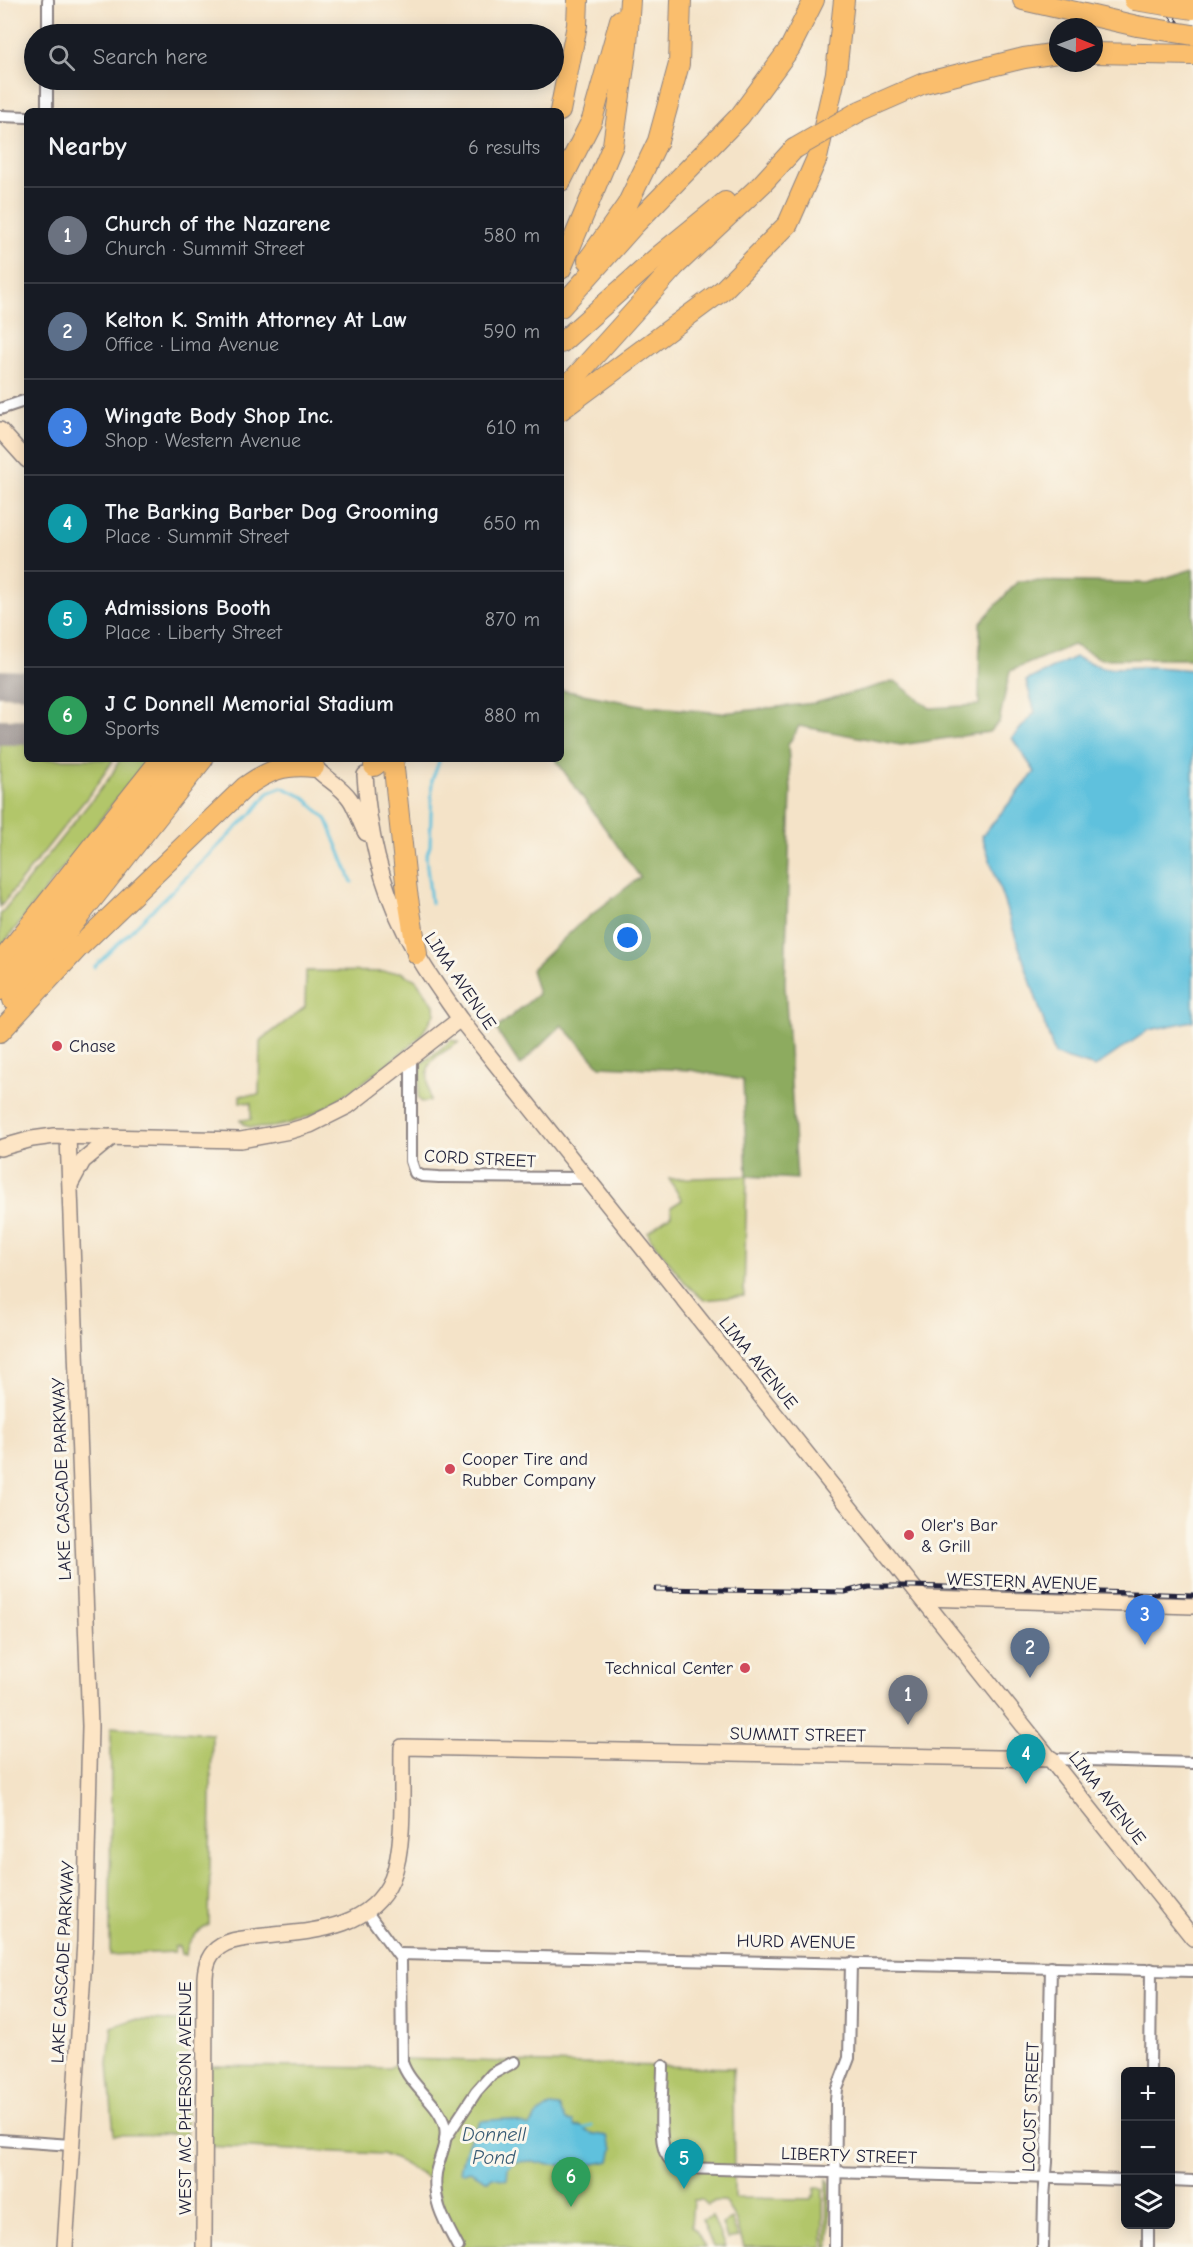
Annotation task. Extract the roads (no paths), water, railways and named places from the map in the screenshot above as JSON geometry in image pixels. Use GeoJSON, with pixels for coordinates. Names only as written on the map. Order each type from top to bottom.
{"type":"FeatureCollection","features":[{"type":"Feature","properties":{"kind":"highway"},"geometry":{"type":"LineString","coordinates":[[561,108],[578,25],[578,0]]}},
{"type":"Feature","properties":{"kind":"highway"},"geometry":{"type":"LineString","coordinates":[[564,175],[592,120],[624,0]]}},
{"type":"Feature","properties":{"kind":"highway"},"geometry":{"type":"LineString","coordinates":[[564,261],[613,145],[627,45],[630,0]]}},
{"type":"Feature","properties":{"kind":"highway"},"geometry":{"type":"LineString","coordinates":[[564,287],[592,255],[627,205],[658,141],[679,64],[681,0]]}},
{"type":"Feature","properties":{"kind":"highway"},"geometry":{"type":"LineString","coordinates":[[564,304],[635,224],[740,116],[790,48],[814,0]]}},
{"type":"Feature","properties":{"kind":"highway"},"geometry":{"type":"LineString","coordinates":[[564,408],[723,290],[789,224],[817,158],[836,73],[844,0]]}},
{"type":"Feature","properties":{"kind":"highway"},"geometry":{"type":"LineString","coordinates":[[1023,0],[1137,26],[1193,35]]}},
{"type":"Feature","properties":{"kind":"highway"},"geometry":{"type":"LineString","coordinates":[[1134,0],[1193,9]]}},
{"type":"Feature","properties":{"kind":"highway"},"geometry":{"type":"LineString","coordinates":[[1103,53],[1193,55]]}},
{"type":"Feature","properties":{"kind":"highway"},"geometry":{"type":"LineString","coordinates":[[564,340],[660,255],[794,149],[860,111],[924,83],[1023,58],[1049,54]]}},
{"type":"Feature","properties":{"kind":"highway"},"geometry":{"type":"LineString","coordinates":[[564,390],[675,266],[762,184],[794,149]]}},
{"type":"Feature","properties":{"kind":"highway"},"geometry":{"type":"LineString","coordinates":[[0,963],[159,762]]}},
{"type":"Feature","properties":{"kind":"highway"},"geometry":{"type":"LineString","coordinates":[[0,990],[181,762]]}},
{"type":"Feature","properties":{"kind":"highway"},"geometry":{"type":"LineString","coordinates":[[0,1017],[201,762]]}},
{"type":"Feature","properties":{"kind":"highway"},"geometry":{"type":"LineString","coordinates":[[393,762],[407,892],[417,954]]}},
{"type":"Feature","properties":{"kind":"highway"},"geometry":{"type":"LineString","coordinates":[[0,1032],[78,948],[245,787],[279,768],[312,763]]}},
{"type":"Feature","properties":{"kind":"street"},"geometry":{"type":"LineString","coordinates":[[48,0],[48,24]]}},
{"type":"Feature","properties":{"kind":"street"},"geometry":{"type":"LineString","coordinates":[[47,90],[47,108]]}},
{"type":"Feature","properties":{"kind":"street"},"geometry":{"type":"LineString","coordinates":[[0,116],[24,117]]}},
{"type":"Feature","properties":{"kind":"street"},"geometry":{"type":"LineString","coordinates":[[0,409],[24,401]]}},
{"type":"Feature","properties":{"kind":"street"},"geometry":{"type":"LineString","coordinates":[[0,430],[24,457]]}},
{"type":"Feature","properties":{"kind":"street"},"geometry":{"type":"LineString","coordinates":[[312,763],[322,776],[332,781],[351,799],[364,830],[374,846]]}},
{"type":"Feature","properties":{"kind":"street"},"geometry":{"type":"LineString","coordinates":[[332,781],[344,783],[355,781],[375,765]]}},
{"type":"Feature","properties":{"kind":"street","name":"LIMA AVENUE"},"geometry":{"type":"LineString","coordinates":[[375,765],[366,805],[374,846],[394,909],[417,954],[460,1019],[1193,1938]]}},
{"type":"Feature","properties":{"kind":"street"},"geometry":{"type":"LineString","coordinates":[[0,1148],[32,1139],[68,1136],[241,1140],[290,1131],[330,1117],[348,1106],[460,1019]]}},
{"type":"Feature","properties":{"kind":"street","name":"CORD STREET"},"geometry":{"type":"LineString","coordinates":[[411,1058],[411,1161],[416,1173],[422,1176],[442,1177],[587,1178]]}},
{"type":"Feature","properties":{"kind":"street","name":"LAKE CASCADE PARKWAY"},"geometry":{"type":"LineString","coordinates":[[65,2247],[85,1942],[90,1726],[68,1136]]}},
{"type":"Feature","properties":{"kind":"street"},"geometry":{"type":"LineString","coordinates":[[70,1186],[84,1161],[112,1137]]}},
{"type":"Feature","properties":{"kind":"street","name":"WESTERN AVENUE"},"geometry":{"type":"LineString","coordinates":[[923,1598],[1193,1606]]}},
{"type":"Feature","properties":{"kind":"street","name":"SUMMIT STREET"},"geometry":{"type":"LineString","coordinates":[[366,1911],[381,1897],[396,1868],[400,1839],[402,1747],[1193,1763]]}},
{"type":"Feature","properties":{"kind":"street"},"geometry":{"type":"LineString","coordinates":[[366,1911],[398,1954],[402,1964],[402,2062],[408,2076],[442,2119],[445,2139]]}},
{"type":"Feature","properties":{"kind":"street","name":"WEST MC PHERSON AVENUE"},"geometry":{"type":"LineString","coordinates":[[204,2247],[205,1977],[207,1962],[214,1951],[236,1940],[335,1926],[348,1922],[366,1911]]}},
{"type":"Feature","properties":{"kind":"street","name":"HURD AVENUE"},"geometry":{"type":"LineString","coordinates":[[398,1954],[1193,1971]]}},
{"type":"Feature","properties":{"kind":"street"},"geometry":{"type":"LineString","coordinates":[[835,2247],[837,2089],[850,2051],[851,1963]]}},
{"type":"Feature","properties":{"kind":"street","name":"LOCUST STREET"},"geometry":{"type":"LineString","coordinates":[[1043,2247],[1051,1967]]}},
{"type":"Feature","properties":{"kind":"street"},"geometry":{"type":"LineString","coordinates":[[1150,2067],[1151,1969]]}},
{"type":"Feature","properties":{"kind":"street"},"geometry":{"type":"LineString","coordinates":[[458,2247],[439,2210],[435,2195],[436,2173],[445,2139],[476,2092],[492,2074],[514,2062]]}},
{"type":"Feature","properties":{"kind":"street","name":"LIBERTY STREET"},"geometry":{"type":"LineString","coordinates":[[663,2066],[663,2146],[669,2160],[675,2165],[697,2170],[1121,2180]]}},
{"type":"Feature","properties":{"kind":"street"},"geometry":{"type":"LineString","coordinates":[[0,2140],[71,2145]]}},
{"type":"Feature","properties":{"kind":"street"},"geometry":{"type":"LineString","coordinates":[[1175,2181],[1193,2181]]}},
{"type":"Feature","properties":{"kind":"street"},"geometry":{"type":"LineString","coordinates":[[1148,2229],[1148,2247]]}},
{"type":"Feature","properties":{"kind":"water"},"geometry":{"type":"Polygon","coordinates":[[[1075,657],[1104,668],[1152,667],[1193,670],[1193,1021],[1149,1030],[1095,1067],[1055,1055],[982,836],[1035,772],[1012,738],[1035,712],[1026,681],[1075,657]]]}},
{"type":"Feature","properties":{"kind":"water","name":"Donnell Pond"},"geometry":{"type":"Polygon","coordinates":[[[550,2106],[559,2107],[566,2121],[573,2122],[575,2127],[580,2126],[590,2133],[607,2136],[613,2148],[610,2161],[583,2166],[549,2165],[533,2161],[515,2162],[508,2168],[507,2180],[492,2177],[488,2181],[470,2171],[464,2173],[460,2170],[467,2144],[480,2121],[505,2119],[530,2126],[536,2117],[550,2106]]]}},
{"type":"Feature","properties":{"kind":"waterway"},"geometry":{"type":"LineString","coordinates":[[431,903],[426,857],[430,846],[432,780],[439,762]]}},
{"type":"Feature","properties":{"kind":"waterway"},"geometry":{"type":"LineString","coordinates":[[94,967],[254,811],[269,792],[282,787],[304,797],[327,820],[352,882]]}},
{"type":"Feature","properties":{"kind":"waterway"},"geometry":{"type":"LineString","coordinates":[[583,2129],[592,2125]]}},
{"type":"Feature","properties":{"kind":"railway"},"geometry":{"type":"LineString","coordinates":[[1159,0],[1193,42]]}},
{"type":"Feature","properties":{"kind":"railway"},"geometry":{"type":"LineString","coordinates":[[656,1589],[845,1592],[868,1586],[913,1586],[1193,1595]]}},
{"type":"Feature","properties":{"kind":"place","name":"Chase"},"geometry":{"type":"Point","coordinates":[57,1046]}},
{"type":"Feature","properties":{"kind":"place","name":"Cooper Tire and Rubber Company"},"geometry":{"type":"Point","coordinates":[450,1469]}},
{"type":"Feature","properties":{"kind":"place","name":"Oler's Bar & Grill"},"geometry":{"type":"Point","coordinates":[909,1535]}},
{"type":"Feature","properties":{"kind":"place","name":"Wingate Body Shop Inc."},"geometry":{"type":"Point","coordinates":[1145,1645]}},
{"type":"Feature","properties":{"kind":"place","name":"Technical Center"},"geometry":{"type":"Point","coordinates":[745,1668]}},
{"type":"Feature","properties":{"kind":"place","name":"Kelton K. Smith Attorney At Law"},"geometry":{"type":"Point","coordinates":[1030,1678]}},
{"type":"Feature","properties":{"kind":"place","name":"Church of the Nazarene"},"geometry":{"type":"Point","coordinates":[908,1725]}},
{"type":"Feature","properties":{"kind":"place","name":"The Barking Barber Dog Grooming"},"geometry":{"type":"Point","coordinates":[1026,1784]}},
{"type":"Feature","properties":{"kind":"place","name":"Admissions Booth"},"geometry":{"type":"Point","coordinates":[684,2189]}},
{"type":"Feature","properties":{"kind":"place","name":"J C Donnell Memorial Stadium"},"geometry":{"type":"Point","coordinates":[571,2207]}}]}
